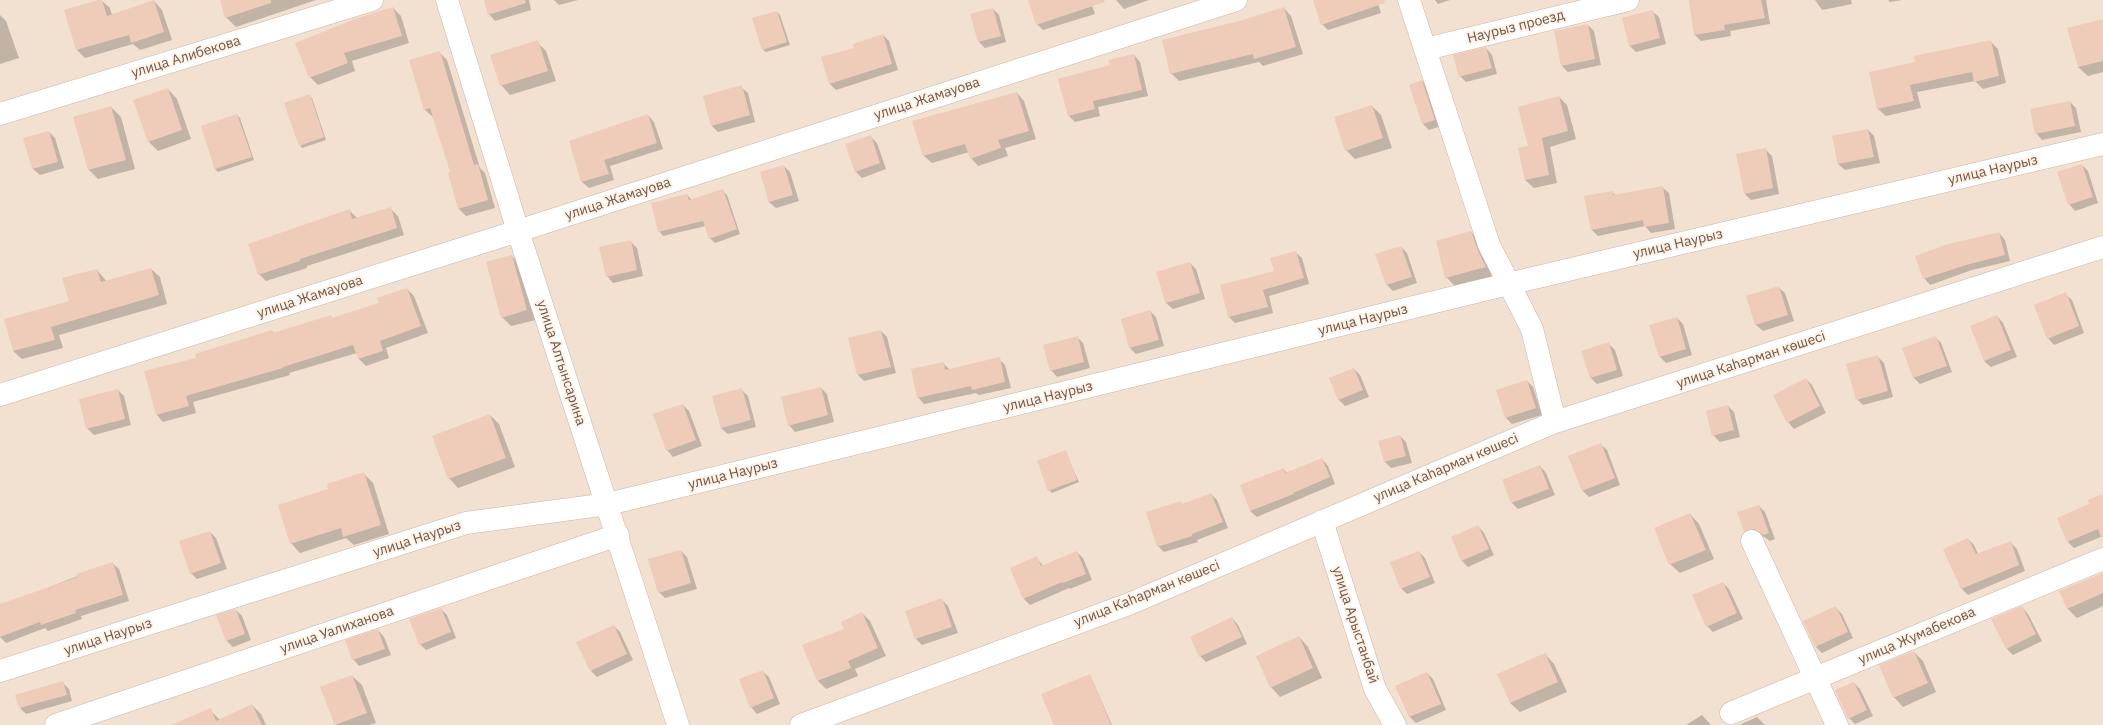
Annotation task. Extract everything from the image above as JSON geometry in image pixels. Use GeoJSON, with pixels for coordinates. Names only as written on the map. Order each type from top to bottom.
{"type":"FeatureCollection","features":[{"type":"Feature","properties":{"kind":"street","name":"улица Алибекова"},"geometry":{"type":"LineString","coordinates":[[0,114],[372,0]]}},
{"type":"Feature","properties":{"kind":"street","name":"улица Алтынсарина"},"geometry":{"type":"LineString","coordinates":[[446,0],[518,231],[618,534],[678,725]]}},
{"type":"Feature","properties":{"kind":"street","name":"улица Жамауова"},"geometry":{"type":"LineString","coordinates":[[0,395],[518,231],[1236,0]]}},
{"type":"Feature","properties":{"kind":"street"},"geometry":{"type":"LineString","coordinates":[[1409,0],[1489,245],[1532,329],[1555,422]]}},
{"type":"Feature","properties":{"kind":"street","name":"Наурыз проезд"},"geometry":{"type":"LineString","coordinates":[[1426,49],[1628,0]]}},
{"type":"Feature","properties":{"kind":"street","name":"улица Наурыз"},"geometry":{"type":"LineString","coordinates":[[0,671],[466,523],[608,504],[1508,284],[2103,144]]}},
{"type":"Feature","properties":{"kind":"street","name":"улица Каһарман көшесі"},"geometry":{"type":"LineString","coordinates":[[801,725],[1129,604],[1555,422],[2103,247]]}},
{"type":"Feature","properties":{"kind":"street","name":"улица Арыстанбай"},"geometry":{"type":"LineString","coordinates":[[1322,521],[1375,689],[1395,725]]}},
{"type":"Feature","properties":{"kind":"street","name":"улица Уалиханова"},"geometry":{"type":"LineString","coordinates":[[56,725],[618,534]]}},
{"type":"Feature","properties":{"kind":"street"},"geometry":{"type":"LineString","coordinates":[[1752,541],[1837,725]]}},
{"type":"Feature","properties":{"kind":"street","name":"улица Жумабекова"},"geometry":{"type":"LineString","coordinates":[[1731,713],[2103,559]]}},
{"type":"Feature","properties":{"kind":"shaded area"},"geometry":{"type":"Polygon","coordinates":[[[0,0],[2103,0],[2103,725],[0,725],[0,0]]]}},
{"type":"Feature","properties":{"kind":"building"},"geometry":{"type":"Polygon","coordinates":[[[102,0],[107,16],[154,0],[164,32],[131,43],[129,35],[76,50],[64,10],[102,0]]]}},
{"type":"Feature","properties":{"kind":"building"},"geometry":{"type":"Polygon","coordinates":[[[220,0],[271,0],[271,3],[225,18],[220,0]]]}},
{"type":"Feature","properties":{"kind":"building"},"geometry":{"type":"Polygon","coordinates":[[[484,0],[525,0],[526,3],[488,15],[484,0]]]}},
{"type":"Feature","properties":{"kind":"building"},"geometry":{"type":"Polygon","coordinates":[[[1028,0],[1104,0],[1105,2],[1036,25],[1028,0]]]}},
{"type":"Feature","properties":{"kind":"building"},"geometry":{"type":"Polygon","coordinates":[[[1313,0],[1384,0],[1385,3],[1321,25],[1313,0]]]}},
{"type":"Feature","properties":{"kind":"building"},"geometry":{"type":"Polygon","coordinates":[[[1689,0],[1761,0],[1765,18],[1724,25],[1725,30],[1694,35],[1689,0]]]}},
{"type":"Feature","properties":{"kind":"building"},"geometry":{"type":"Polygon","coordinates":[[[393,7],[402,36],[344,53],[348,63],[309,78],[295,43],[355,19],[393,7]]]}},
{"type":"Feature","properties":{"kind":"building"},"geometry":{"type":"Polygon","coordinates":[[[1284,7],[1296,47],[1254,59],[1253,54],[1170,74],[1162,40],[1243,20],[1284,7]]]}},
{"type":"Feature","properties":{"kind":"building"},"geometry":{"type":"Polygon","coordinates":[[[993,8],[1001,36],[978,42],[970,14],[993,8]]]}},
{"type":"Feature","properties":{"kind":"building"},"geometry":{"type":"Polygon","coordinates":[[[1653,10],[1660,38],[1629,46],[1622,18],[1653,10]]]}},
{"type":"Feature","properties":{"kind":"building"},"geometry":{"type":"Polygon","coordinates":[[[777,11],[787,42],[762,50],[752,18],[777,11]]]}},
{"type":"Feature","properties":{"kind":"building"},"geometry":{"type":"Polygon","coordinates":[[[2103,19],[2103,61],[2078,67],[2067,28],[2103,19]]]}},
{"type":"Feature","properties":{"kind":"building"},"geometry":{"type":"Polygon","coordinates":[[[1588,24],[1595,59],[1561,66],[1554,31],[1588,24]]]}},
{"type":"Feature","properties":{"kind":"building"},"geometry":{"type":"Polygon","coordinates":[[[883,34],[892,64],[829,84],[821,57],[854,48],[853,44],[883,34]]]}},
{"type":"Feature","properties":{"kind":"building"},"geometry":{"type":"Polygon","coordinates":[[[538,40],[548,71],[500,86],[490,55],[538,40]]]}},
{"type":"Feature","properties":{"kind":"building"},"geometry":{"type":"Polygon","coordinates":[[[1991,40],[1999,76],[1974,82],[1972,72],[1910,85],[1914,101],[1877,109],[1869,72],[1915,62],[1914,56],[1991,40]]]}},
{"type":"Feature","properties":{"kind":"building"},"geometry":{"type":"Polygon","coordinates":[[[1486,47],[1492,68],[1459,77],[1453,55],[1486,47]]]}},
{"type":"Feature","properties":{"kind":"building"},"geometry":{"type":"Polygon","coordinates":[[[440,51],[474,165],[478,164],[488,200],[458,209],[448,173],[450,172],[430,108],[424,110],[409,60],[440,51]]]}},
{"type":"Feature","properties":{"kind":"building"},"geometry":{"type":"Polygon","coordinates":[[[1134,54],[1142,90],[1093,101],[1095,109],[1068,116],[1058,79],[1110,65],[1108,60],[1134,54]]]}},
{"type":"Feature","properties":{"kind":"building"},"geometry":{"type":"Polygon","coordinates":[[[1422,80],[1435,120],[1422,124],[1409,85],[1422,80]]]}},
{"type":"Feature","properties":{"kind":"building"},"geometry":{"type":"Polygon","coordinates":[[[742,85],[750,115],[711,126],[703,96],[742,85]]]}},
{"type":"Feature","properties":{"kind":"building"},"geometry":{"type":"Polygon","coordinates":[[[168,88],[182,130],[148,142],[133,100],[168,88]]]}},
{"type":"Feature","properties":{"kind":"building"},"geometry":{"type":"Polygon","coordinates":[[[1017,92],[1029,131],[998,140],[1001,148],[970,159],[965,144],[923,156],[912,121],[1017,92]]]}},
{"type":"Feature","properties":{"kind":"building"},"geometry":{"type":"Polygon","coordinates":[[[310,94],[324,137],[299,146],[284,103],[310,94]]]}},
{"type":"Feature","properties":{"kind":"building"},"geometry":{"type":"Polygon","coordinates":[[[1559,96],[1568,131],[1542,138],[1549,175],[1525,180],[1518,148],[1528,146],[1518,107],[1559,96]]]}},
{"type":"Feature","properties":{"kind":"building"},"geometry":{"type":"Polygon","coordinates":[[[2070,101],[2075,126],[2035,134],[2030,109],[2070,101]]]}},
{"type":"Feature","properties":{"kind":"building"},"geometry":{"type":"Polygon","coordinates":[[[1372,105],[1383,138],[1345,151],[1334,117],[1372,105]]]}},
{"type":"Feature","properties":{"kind":"building"},"geometry":{"type":"Polygon","coordinates":[[[111,106],[126,160],[88,170],[73,117],[111,106]]]}},
{"type":"Feature","properties":{"kind":"building"},"geometry":{"type":"Polygon","coordinates":[[[237,114],[252,157],[215,169],[201,126],[237,114]]]}},
{"type":"Feature","properties":{"kind":"building"},"geometry":{"type":"Polygon","coordinates":[[[648,114],[657,143],[604,160],[609,174],[581,182],[569,141],[648,114]]]}},
{"type":"Feature","properties":{"kind":"building"},"geometry":{"type":"Polygon","coordinates":[[[1868,129],[1874,157],[1838,164],[1832,136],[1868,129]]]}},
{"type":"Feature","properties":{"kind":"building"},"geometry":{"type":"Polygon","coordinates":[[[49,131],[58,162],[32,169],[23,138],[49,131]]]}},
{"type":"Feature","properties":{"kind":"building"},"geometry":{"type":"Polygon","coordinates":[[[871,135],[880,163],[855,172],[845,144],[871,135]]]}},
{"type":"Feature","properties":{"kind":"building"},"geometry":{"type":"Polygon","coordinates":[[[1766,148],[1773,188],[1744,194],[1736,154],[1766,148]]]}},
{"type":"Feature","properties":{"kind":"building"},"geometry":{"type":"Polygon","coordinates":[[[2082,164],[2093,197],[2068,205],[2057,172],[2082,164]]]}},
{"type":"Feature","properties":{"kind":"building"},"geometry":{"type":"Polygon","coordinates":[[[784,165],[793,195],[769,202],[760,172],[784,165]]]}},
{"type":"Feature","properties":{"kind":"building"},"geometry":{"type":"Polygon","coordinates":[[[1663,186],[1669,223],[1644,227],[1643,220],[1591,230],[1584,196],[1613,191],[1613,195],[1663,186]]]}},
{"type":"Feature","properties":{"kind":"building"},"geometry":{"type":"Polygon","coordinates":[[[723,189],[737,229],[709,239],[703,221],[658,232],[651,203],[687,194],[689,200],[723,189]]]}},
{"type":"Feature","properties":{"kind":"building"},"geometry":{"type":"Polygon","coordinates":[[[391,207],[397,228],[300,259],[300,261],[258,275],[248,244],[350,209],[352,219],[391,207]]]}},
{"type":"Feature","properties":{"kind":"building"},"geometry":{"type":"Polygon","coordinates":[[[1471,231],[1478,251],[1486,267],[1445,278],[1436,241],[1471,231]]]}},
{"type":"Feature","properties":{"kind":"building"},"geometry":{"type":"Polygon","coordinates":[[[1999,232],[2005,255],[1966,265],[1923,279],[1915,256],[1945,245],[1999,232]]]}},
{"type":"Feature","properties":{"kind":"building"},"geometry":{"type":"Polygon","coordinates":[[[631,240],[637,270],[606,277],[599,247],[631,240]]]}},
{"type":"Feature","properties":{"kind":"building"},"geometry":{"type":"Polygon","coordinates":[[[1401,246],[1412,277],[1386,285],[1375,254],[1401,246]]]}},
{"type":"Feature","properties":{"kind":"building"},"geometry":{"type":"Polygon","coordinates":[[[1296,251],[1304,278],[1263,290],[1268,307],[1228,317],[1220,285],[1274,271],[1270,258],[1296,251]]]}},
{"type":"Feature","properties":{"kind":"building"},"geometry":{"type":"Polygon","coordinates":[[[512,255],[527,310],[501,318],[486,262],[512,255]]]}},
{"type":"Feature","properties":{"kind":"building"},"geometry":{"type":"Polygon","coordinates":[[[1190,262],[1200,293],[1166,303],[1156,272],[1190,262]]]}},
{"type":"Feature","properties":{"kind":"building"},"geometry":{"type":"Polygon","coordinates":[[[151,268],[159,295],[51,327],[55,340],[13,351],[4,319],[69,301],[62,278],[97,269],[101,282],[151,268]]]}},
{"type":"Feature","properties":{"kind":"building"},"geometry":{"type":"Polygon","coordinates":[[[1779,286],[1788,315],[1755,325],[1746,296],[1779,286]]]}},
{"type":"Feature","properties":{"kind":"building"},"geometry":{"type":"Polygon","coordinates":[[[407,288],[421,326],[380,341],[383,351],[358,359],[353,345],[283,368],[186,396],[189,406],[156,415],[144,371],[196,358],[195,354],[272,330],[273,333],[331,315],[332,318],[379,303],[377,298],[407,288]]]}},
{"type":"Feature","properties":{"kind":"building"},"geometry":{"type":"Polygon","coordinates":[[[2066,292],[2079,326],[2047,339],[2034,305],[2066,292]]]}},
{"type":"Feature","properties":{"kind":"building"},"geometry":{"type":"Polygon","coordinates":[[[1150,310],[1159,340],[1129,348],[1121,319],[1150,310]]]}},
{"type":"Feature","properties":{"kind":"building"},"geometry":{"type":"Polygon","coordinates":[[[1997,315],[2011,350],[1984,361],[1970,326],[1997,315]]]}},
{"type":"Feature","properties":{"kind":"building"},"geometry":{"type":"Polygon","coordinates":[[[1677,317],[1686,349],[1659,357],[1649,325],[1677,317]]]}},
{"type":"Feature","properties":{"kind":"building"},"geometry":{"type":"Polygon","coordinates":[[[881,330],[891,367],[857,375],[848,338],[881,330]]]}},
{"type":"Feature","properties":{"kind":"building"},"geometry":{"type":"Polygon","coordinates":[[[1078,336],[1084,362],[1050,371],[1043,345],[1078,336]]]}},
{"type":"Feature","properties":{"kind":"building"},"geometry":{"type":"Polygon","coordinates":[[[1936,336],[1947,366],[1913,378],[1902,348],[1936,336]]]}},
{"type":"Feature","properties":{"kind":"building"},"geometry":{"type":"Polygon","coordinates":[[[1609,342],[1617,370],[1590,378],[1581,351],[1609,342]]]}},
{"type":"Feature","properties":{"kind":"building"},"geometry":{"type":"Polygon","coordinates":[[[1878,355],[1888,391],[1856,400],[1846,364],[1878,355]]]}},
{"type":"Feature","properties":{"kind":"building"},"geometry":{"type":"Polygon","coordinates":[[[1000,357],[1005,382],[972,390],[971,386],[917,398],[911,369],[944,362],[945,370],[1000,357]]]}},
{"type":"Feature","properties":{"kind":"building"},"geometry":{"type":"Polygon","coordinates":[[[1354,368],[1363,390],[1338,400],[1329,378],[1354,368]]]}},
{"type":"Feature","properties":{"kind":"building"},"geometry":{"type":"Polygon","coordinates":[[[1806,378],[1820,406],[1787,423],[1773,395],[1806,378]]]}},
{"type":"Feature","properties":{"kind":"building"},"geometry":{"type":"Polygon","coordinates":[[[1527,380],[1536,408],[1505,418],[1496,390],[1527,380]]]}},
{"type":"Feature","properties":{"kind":"building"},"geometry":{"type":"Polygon","coordinates":[[[821,387],[828,415],[788,426],[781,397],[821,387]]]}},
{"type":"Feature","properties":{"kind":"building"},"geometry":{"type":"Polygon","coordinates":[[[742,388],[751,420],[721,428],[712,396],[742,388]]]}},
{"type":"Feature","properties":{"kind":"building"},"geometry":{"type":"Polygon","coordinates":[[[118,389],[125,419],[86,429],[79,399],[118,389]]]}},
{"type":"Feature","properties":{"kind":"building"},"geometry":{"type":"Polygon","coordinates":[[[683,404],[696,440],[666,451],[653,414],[683,404]]]}},
{"type":"Feature","properties":{"kind":"building"},"geometry":{"type":"Polygon","coordinates":[[[1728,405],[1734,430],[1712,436],[1706,411],[1728,405]]]}},
{"type":"Feature","properties":{"kind":"building"},"geometry":{"type":"Polygon","coordinates":[[[490,414],[506,458],[448,479],[432,436],[490,414]]]}},
{"type":"Feature","properties":{"kind":"building"},"geometry":{"type":"Polygon","coordinates":[[[1400,435],[1406,456],[1384,462],[1378,441],[1400,435]]]}},
{"type":"Feature","properties":{"kind":"building"},"geometry":{"type":"Polygon","coordinates":[[[1601,443],[1615,478],[1582,491],[1568,456],[1601,443]]]}},
{"type":"Feature","properties":{"kind":"building"},"geometry":{"type":"Polygon","coordinates":[[[1066,450],[1077,480],[1048,491],[1037,461],[1066,450]]]}},
{"type":"Feature","properties":{"kind":"building"},"geometry":{"type":"Polygon","coordinates":[[[1322,458],[1330,477],[1293,493],[1294,494],[1250,511],[1240,485],[1284,468],[1285,473],[1322,458]]]}},
{"type":"Feature","properties":{"kind":"building"},"geometry":{"type":"Polygon","coordinates":[[[1540,465],[1549,489],[1511,503],[1502,480],[1540,465]]]}},
{"type":"Feature","properties":{"kind":"building"},"geometry":{"type":"Polygon","coordinates":[[[364,472],[381,525],[343,537],[341,528],[290,544],[278,505],[328,489],[327,484],[364,472]]]}},
{"type":"Feature","properties":{"kind":"building"},"geometry":{"type":"Polygon","coordinates":[[[1211,493],[1223,522],[1192,534],[1192,536],[1157,547],[1146,512],[1181,501],[1182,504],[1211,493]]]}},
{"type":"Feature","properties":{"kind":"building"},"geometry":{"type":"Polygon","coordinates":[[[2103,494],[2103,537],[2101,537],[2098,529],[2067,542],[2057,518],[2089,504],[2088,500],[2103,494]]]}},
{"type":"Feature","properties":{"kind":"building"},"geometry":{"type":"Polygon","coordinates":[[[1759,505],[1769,533],[1763,535],[1754,529],[1744,532],[1737,512],[1759,505]]]}},
{"type":"Feature","properties":{"kind":"building"},"geometry":{"type":"Polygon","coordinates":[[[1690,513],[1706,550],[1669,565],[1654,528],[1690,513]]]}},
{"type":"Feature","properties":{"kind":"building"},"geometry":{"type":"Polygon","coordinates":[[[1478,525],[1489,549],[1461,561],[1451,537],[1478,525]]]}},
{"type":"Feature","properties":{"kind":"building"},"geometry":{"type":"Polygon","coordinates":[[[210,531],[221,563],[190,574],[179,541],[210,531]]]}},
{"type":"Feature","properties":{"kind":"building"},"geometry":{"type":"Polygon","coordinates":[[[1968,538],[1976,554],[2011,541],[2019,565],[1961,589],[1943,549],[1968,538]]]}},
{"type":"Feature","properties":{"kind":"building"},"geometry":{"type":"Polygon","coordinates":[[[681,550],[691,583],[658,593],[648,559],[681,550]]]}},
{"type":"Feature","properties":{"kind":"building"},"geometry":{"type":"Polygon","coordinates":[[[1077,551],[1086,574],[1063,583],[1062,582],[1023,599],[1010,568],[1037,556],[1041,566],[1077,551]]]}},
{"type":"Feature","properties":{"kind":"building"},"geometry":{"type":"Polygon","coordinates":[[[1419,551],[1430,577],[1400,589],[1390,562],[1419,551]]]}},
{"type":"Feature","properties":{"kind":"building"},"geometry":{"type":"Polygon","coordinates":[[[113,562],[123,595],[75,610],[76,613],[41,625],[40,622],[0,637],[0,604],[78,577],[77,574],[113,562]]]}},
{"type":"Feature","properties":{"kind":"building"},"geometry":{"type":"Polygon","coordinates":[[[2103,573],[2103,593],[2067,609],[2059,591],[2103,573]]]}},
{"type":"Feature","properties":{"kind":"building"},"geometry":{"type":"Polygon","coordinates":[[[1723,582],[1737,613],[1706,627],[1692,595],[1723,582]]]}},
{"type":"Feature","properties":{"kind":"building"},"geometry":{"type":"Polygon","coordinates":[[[942,598],[952,627],[915,639],[905,611],[942,598]]]}},
{"type":"Feature","properties":{"kind":"building"},"geometry":{"type":"Polygon","coordinates":[[[1836,606],[1848,632],[1815,647],[1803,621],[1836,606]]]}},
{"type":"Feature","properties":{"kind":"building"},"geometry":{"type":"Polygon","coordinates":[[[2022,606],[2036,634],[2006,649],[1991,619],[2022,606]]]}},
{"type":"Feature","properties":{"kind":"building"},"geometry":{"type":"Polygon","coordinates":[[[441,608],[451,632],[419,645],[409,619],[441,608]]]}},
{"type":"Feature","properties":{"kind":"building"},"geometry":{"type":"Polygon","coordinates":[[[236,609],[245,634],[226,641],[216,615],[236,609]]]}},
{"type":"Feature","properties":{"kind":"building"},"geometry":{"type":"Polygon","coordinates":[[[862,612],[878,648],[848,661],[851,668],[817,681],[802,645],[844,629],[841,622],[862,612]]]}},
{"type":"Feature","properties":{"kind":"building"},"geometry":{"type":"Polygon","coordinates":[[[1232,617],[1242,637],[1199,657],[1190,637],[1232,617]]]}},
{"type":"Feature","properties":{"kind":"building"},"geometry":{"type":"Polygon","coordinates":[[[614,625],[627,654],[590,671],[576,642],[614,625]]]}},
{"type":"Feature","properties":{"kind":"building"},"geometry":{"type":"Polygon","coordinates":[[[378,629],[385,649],[352,660],[345,640],[378,629]]]}},
{"type":"Feature","properties":{"kind":"building"},"geometry":{"type":"Polygon","coordinates":[[[1299,636],[1313,668],[1270,688],[1256,656],[1299,636]]]}},
{"type":"Feature","properties":{"kind":"building"},"geometry":{"type":"Polygon","coordinates":[[[1914,651],[1928,683],[1893,698],[1879,665],[1914,651]]]}},
{"type":"Feature","properties":{"kind":"building"},"geometry":{"type":"Polygon","coordinates":[[[1545,653],[1558,682],[1510,703],[1497,674],[1545,653]]]}},
{"type":"Feature","properties":{"kind":"building"},"geometry":{"type":"Polygon","coordinates":[[[763,670],[774,698],[750,708],[739,679],[763,670]]]}},
{"type":"Feature","properties":{"kind":"building"},"geometry":{"type":"Polygon","coordinates":[[[1427,672],[1441,704],[1409,717],[1395,686],[1427,672]]]}},
{"type":"Feature","properties":{"kind":"building"},"geometry":{"type":"Polygon","coordinates":[[[1090,674],[1111,725],[1054,725],[1041,694],[1090,674]]]}},
{"type":"Feature","properties":{"kind":"building"},"geometry":{"type":"Polygon","coordinates":[[[352,675],[367,713],[335,725],[320,687],[352,675]]]}},
{"type":"Feature","properties":{"kind":"building"},"geometry":{"type":"Polygon","coordinates":[[[63,681],[67,695],[19,708],[15,695],[63,681]]]}},
{"type":"Feature","properties":{"kind":"building"},"geometry":{"type":"Polygon","coordinates":[[[1854,682],[1867,710],[1848,719],[1835,690],[1854,682]]]}},
{"type":"Feature","properties":{"kind":"building"},"geometry":{"type":"Polygon","coordinates":[[[252,704],[262,725],[171,725],[211,708],[216,721],[252,704]]]}}]}
